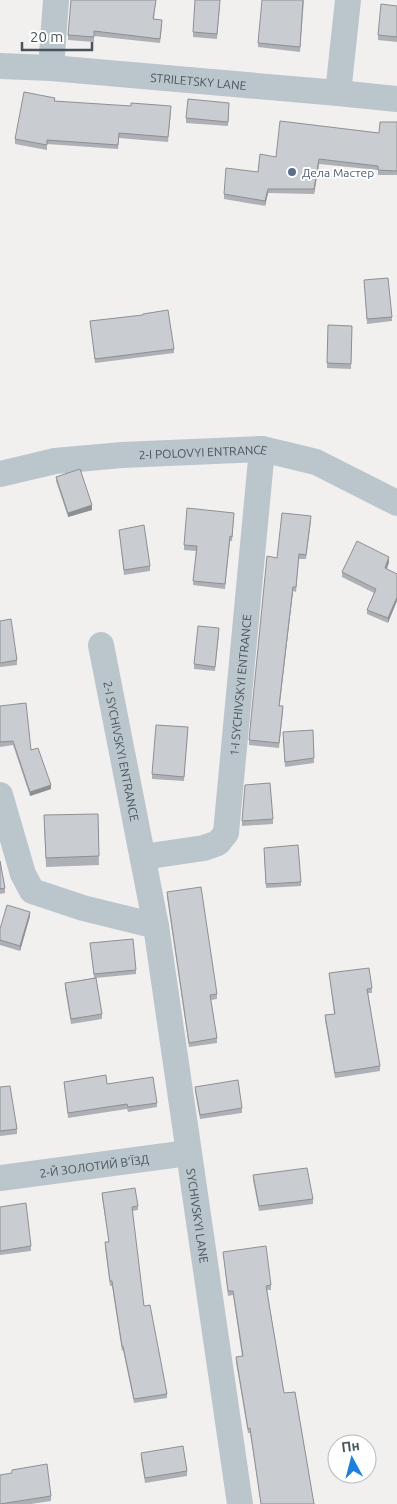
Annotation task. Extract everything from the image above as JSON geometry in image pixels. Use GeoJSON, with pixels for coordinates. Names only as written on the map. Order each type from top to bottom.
{"type":"FeatureCollection","features":[{"type":"Feature","properties":{"kind":"street"},"geometry":{"type":"LineString","coordinates":[[51,68],[56,0]]}},
{"type":"Feature","properties":{"kind":"street"},"geometry":{"type":"LineString","coordinates":[[338,93],[348,0]]}},
{"type":"Feature","properties":{"kind":"street","name":"STRILETSKY LANE"},"geometry":{"type":"LineString","coordinates":[[0,66],[51,68],[397,99]]}},
{"type":"Feature","properties":{"kind":"street","name":"2-I POLOVYI ENTRANCE"},"geometry":{"type":"LineString","coordinates":[[0,474],[55,461],[122,455],[262,449],[316,462],[397,502]]}},
{"type":"Feature","properties":{"kind":"street","name":"1-I SYCHIVSKYI ENTRANCE"},"geometry":{"type":"LineString","coordinates":[[143,857],[204,848],[218,843],[226,833],[262,449]]}},
{"type":"Feature","properties":{"kind":"street","name":"2-I SYCHIVSKYI ENTRANCE"},"geometry":{"type":"LineString","coordinates":[[101,645],[143,857]]}},
{"type":"Feature","properties":{"kind":"street"},"geometry":{"type":"LineString","coordinates":[[0,795],[23,874],[32,891],[83,908],[156,926]]}},
{"type":"Feature","properties":{"kind":"street","name":"SYCHIVSKYI LANE"},"geometry":{"type":"LineString","coordinates":[[143,857],[156,926],[240,1504]]}},
{"type":"Feature","properties":{"kind":"street","name":"2-Й ЗОЛОТИЙ В’ЇЗД"},"geometry":{"type":"LineString","coordinates":[[0,1178],[188,1152]]}},
{"type":"Feature","properties":{"kind":"building"},"geometry":{"type":"Polygon","coordinates":[[[71,0],[156,0],[153,19],[162,20],[160,39],[94,31],[94,37],[68,35],[71,0]]]}},
{"type":"Feature","properties":{"kind":"building"},"geometry":{"type":"Polygon","coordinates":[[[195,0],[220,0],[217,34],[193,32],[195,0]]]}},
{"type":"Feature","properties":{"kind":"building"},"geometry":{"type":"Polygon","coordinates":[[[262,0],[303,0],[300,47],[258,43],[262,0]]]}},
{"type":"Feature","properties":{"kind":"building"},"geometry":{"type":"Polygon","coordinates":[[[381,4],[397,6],[397,37],[378,35],[381,4]]]}},
{"type":"Feature","properties":{"kind":"building"},"geometry":{"type":"Polygon","coordinates":[[[24,92],[55,98],[54,101],[131,106],[131,103],[171,106],[168,137],[119,133],[118,145],[47,140],[47,145],[15,139],[24,92]]]}},
{"type":"Feature","properties":{"kind":"building"},"geometry":{"type":"Polygon","coordinates":[[[188,99],[229,103],[228,122],[186,118],[188,99]]]}},
{"type":"Feature","properties":{"kind":"building"},"geometry":{"type":"Polygon","coordinates":[[[280,121],[379,133],[380,122],[397,122],[397,171],[378,170],[378,166],[319,159],[314,189],[268,189],[265,201],[224,194],[226,168],[258,172],[260,154],[276,157],[280,121]]]}},
{"type":"Feature","properties":{"kind":"building"},"geometry":{"type":"Polygon","coordinates":[[[388,278],[392,317],[367,319],[364,280],[388,278]]]}},
{"type":"Feature","properties":{"kind":"building"},"geometry":{"type":"Polygon","coordinates":[[[168,310],[174,349],[95,359],[90,321],[168,310]]]}},
{"type":"Feature","properties":{"kind":"building"},"geometry":{"type":"Polygon","coordinates":[[[328,325],[352,326],[351,364],[327,363],[328,325]]]}},
{"type":"Feature","properties":{"kind":"building"},"geometry":{"type":"Polygon","coordinates":[[[80,469],[92,505],[68,513],[56,477],[80,469]]]}},
{"type":"Feature","properties":{"kind":"building"},"geometry":{"type":"Polygon","coordinates":[[[187,508],[234,513],[225,584],[193,581],[197,546],[184,545],[187,508]]]}},
{"type":"Feature","properties":{"kind":"building"},"geometry":{"type":"Polygon","coordinates":[[[282,513],[311,516],[306,555],[299,554],[296,587],[293,587],[279,706],[283,706],[279,743],[249,740],[267,556],[277,558],[282,513]]]}},
{"type":"Feature","properties":{"kind":"building"},"geometry":{"type":"Polygon","coordinates":[[[144,525],[150,566],[124,570],[119,530],[144,525]]]}},
{"type":"Feature","properties":{"kind":"building"},"geometry":{"type":"Polygon","coordinates":[[[357,541],[389,557],[385,568],[397,574],[397,597],[388,618],[367,610],[376,589],[342,572],[357,541]]]}},
{"type":"Feature","properties":{"kind":"building"},"geometry":{"type":"Polygon","coordinates":[[[11,619],[17,660],[0,663],[0,621],[11,619]]]}},
{"type":"Feature","properties":{"kind":"building"},"geometry":{"type":"Polygon","coordinates":[[[198,626],[219,628],[215,667],[194,664],[198,626]]]}},
{"type":"Feature","properties":{"kind":"building"},"geometry":{"type":"Polygon","coordinates":[[[26,703],[31,750],[38,748],[51,785],[30,792],[13,741],[0,742],[0,706],[26,703]]]}},
{"type":"Feature","properties":{"kind":"building"},"geometry":{"type":"Polygon","coordinates":[[[156,725],[188,727],[184,777],[152,774],[156,725]]]}},
{"type":"Feature","properties":{"kind":"building"},"geometry":{"type":"Polygon","coordinates":[[[313,730],[314,758],[285,762],[283,732],[313,730]]]}},
{"type":"Feature","properties":{"kind":"building"},"geometry":{"type":"Polygon","coordinates":[[[270,783],[273,819],[242,821],[245,785],[270,783]]]}},
{"type":"Feature","properties":{"kind":"building"},"geometry":{"type":"Polygon","coordinates":[[[98,814],[99,856],[46,858],[44,815],[98,814]]]}},
{"type":"Feature","properties":{"kind":"building"},"geometry":{"type":"Polygon","coordinates":[[[298,845],[301,882],[266,884],[264,848],[298,845]]]}},
{"type":"Feature","properties":{"kind":"building"},"geometry":{"type":"Polygon","coordinates":[[[0,861],[5,888],[0,889],[0,861]]]}},
{"type":"Feature","properties":{"kind":"building"},"geometry":{"type":"Polygon","coordinates":[[[201,887],[217,994],[210,995],[217,1038],[189,1043],[167,892],[201,887]]]}},
{"type":"Feature","properties":{"kind":"building"},"geometry":{"type":"Polygon","coordinates":[[[7,905],[30,912],[20,946],[0,940],[0,929],[7,905]]]}},
{"type":"Feature","properties":{"kind":"building"},"geometry":{"type":"Polygon","coordinates":[[[133,939],[136,970],[94,974],[90,943],[133,939]]]}},
{"type":"Feature","properties":{"kind":"building"},"geometry":{"type":"Polygon","coordinates":[[[369,968],[372,988],[367,989],[380,1066],[335,1073],[325,1015],[335,1014],[329,973],[369,968]]]}},
{"type":"Feature","properties":{"kind":"building"},"geometry":{"type":"Polygon","coordinates":[[[96,978],[102,1014],[71,1019],[65,983],[96,978]]]}},
{"type":"Feature","properties":{"kind":"building"},"geometry":{"type":"Polygon","coordinates":[[[106,1075],[107,1084],[153,1077],[157,1103],[128,1107],[127,1104],[68,1113],[64,1082],[106,1075]]]}},
{"type":"Feature","properties":{"kind":"building"},"geometry":{"type":"Polygon","coordinates":[[[238,1080],[242,1108],[200,1115],[195,1087],[238,1080]]]}},
{"type":"Feature","properties":{"kind":"building"},"geometry":{"type":"Polygon","coordinates":[[[10,1086],[17,1129],[0,1131],[0,1087],[10,1086]]]}},
{"type":"Feature","properties":{"kind":"building"},"geometry":{"type":"Polygon","coordinates":[[[307,1168],[313,1199],[259,1206],[253,1175],[307,1168]]]}},
{"type":"Feature","properties":{"kind":"building"},"geometry":{"type":"Polygon","coordinates":[[[135,1188],[138,1206],[132,1207],[144,1306],[150,1305],[167,1394],[134,1399],[122,1346],[112,1281],[110,1281],[105,1242],[109,1242],[102,1193],[135,1188]]]}},
{"type":"Feature","properties":{"kind":"building"},"geometry":{"type":"Polygon","coordinates":[[[26,1203],[31,1246],[0,1251],[0,1207],[26,1203]]]}},
{"type":"Feature","properties":{"kind":"building"},"geometry":{"type":"Polygon","coordinates":[[[266,1246],[271,1285],[266,1286],[284,1393],[295,1392],[314,1504],[261,1504],[250,1428],[248,1429],[236,1357],[243,1356],[233,1291],[228,1291],[223,1252],[266,1246]]]}},
{"type":"Feature","properties":{"kind":"building"},"geometry":{"type":"Polygon","coordinates":[[[183,1446],[187,1471],[145,1478],[141,1453],[183,1446]]]}},
{"type":"Feature","properties":{"kind":"building"},"geometry":{"type":"Polygon","coordinates":[[[47,1464],[51,1496],[0,1504],[0,1475],[12,1473],[12,1470],[47,1464]]]}},
{"type":"Feature","properties":{"kind":"place","name":"Дела Мастер"},"geometry":{"type":"Point","coordinates":[292,172]}}]}
